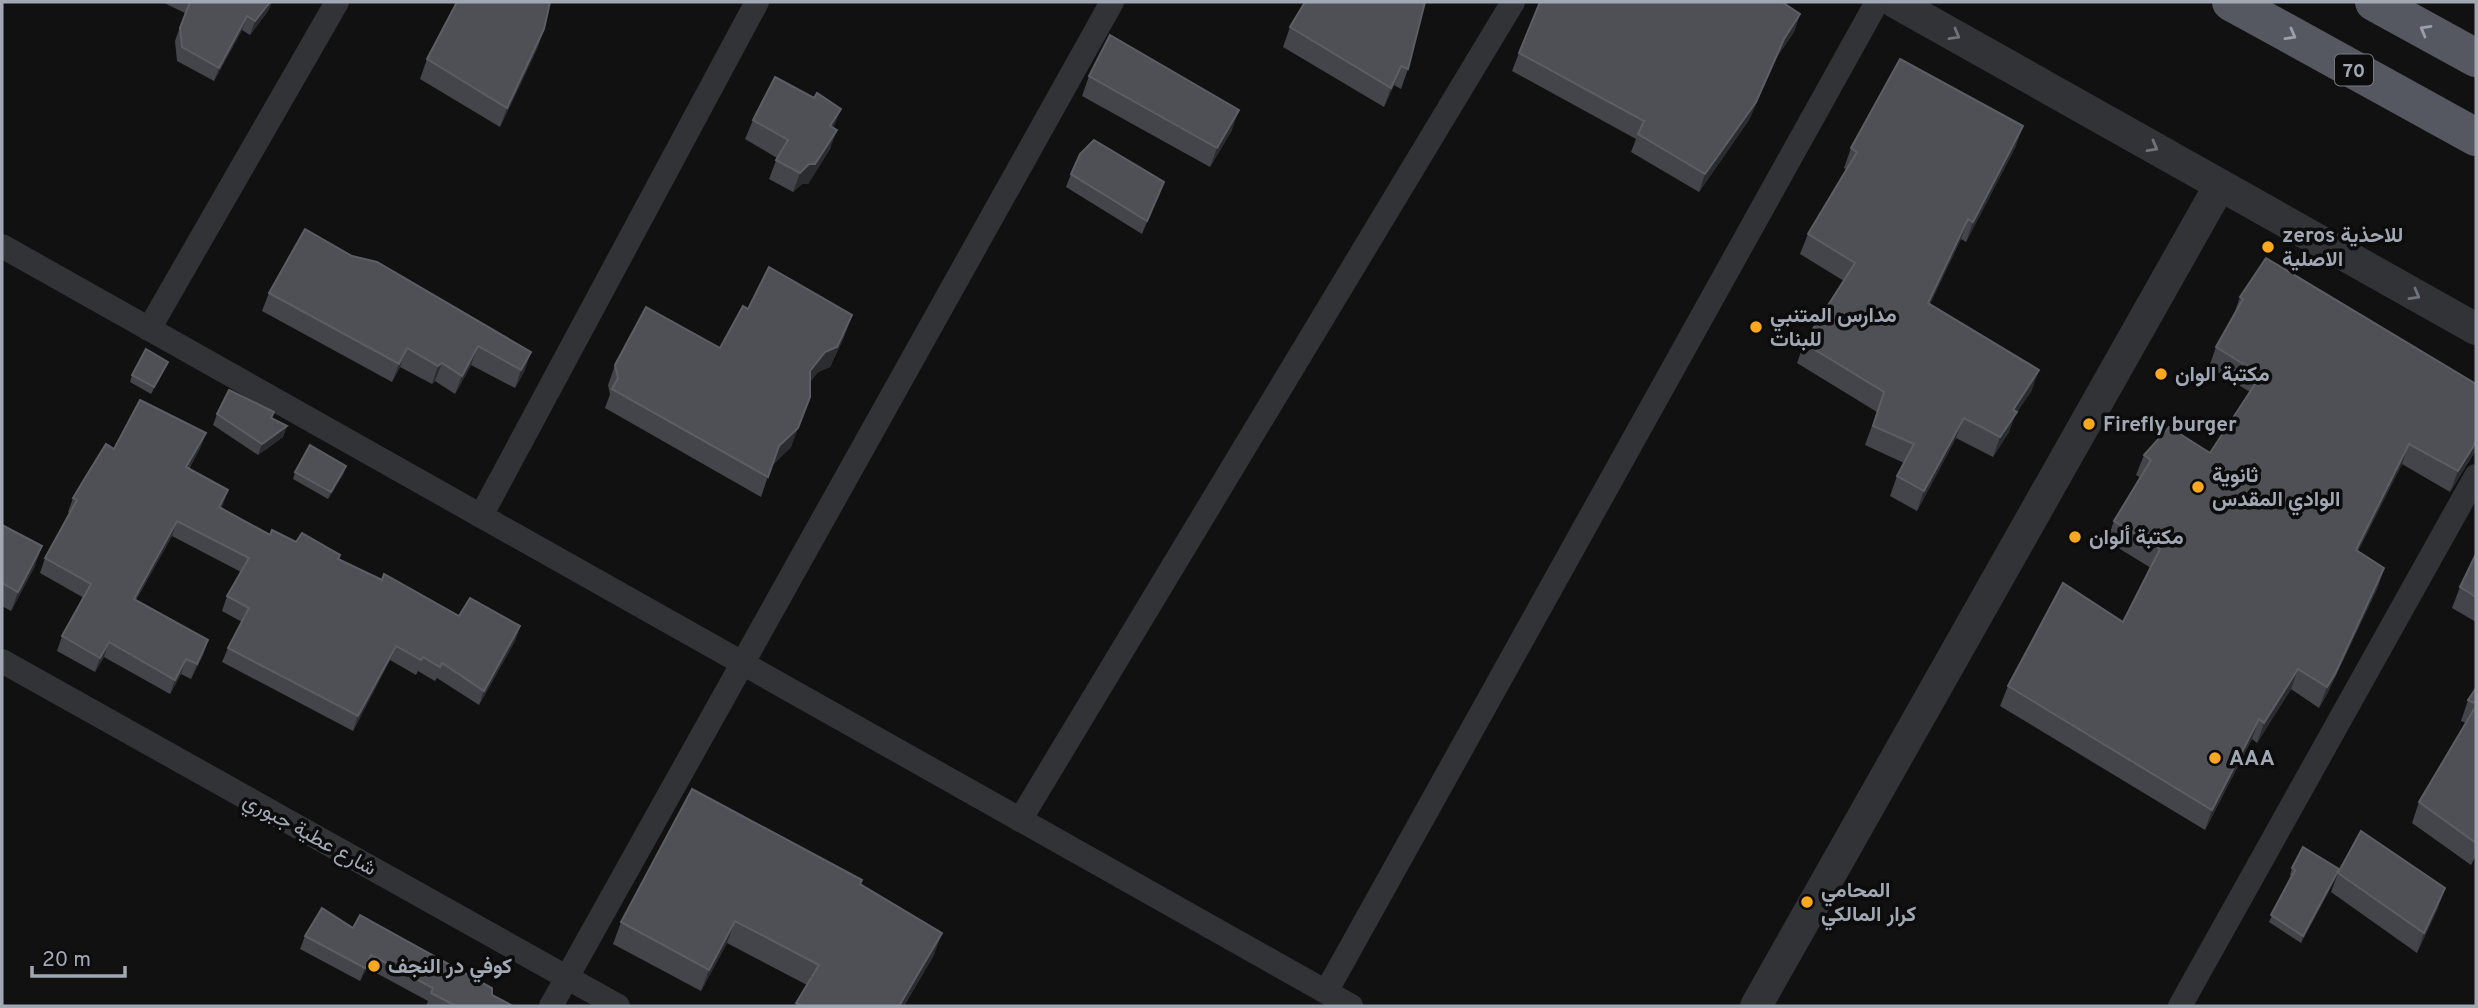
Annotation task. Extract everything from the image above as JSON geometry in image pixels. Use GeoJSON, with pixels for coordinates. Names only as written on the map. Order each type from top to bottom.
{"type":"FeatureCollection","features":[{"type":"Feature","properties":{"kind":"highway","name":"70"},"geometry":{"type":"LineString","coordinates":[[2231,2],[2476,137]]}},
{"type":"Feature","properties":{"kind":"highway"},"geometry":{"type":"LineString","coordinates":[[2374,2],[2476,58]]}},
{"type":"Feature","properties":{"kind":"street"},"geometry":{"type":"LineString","coordinates":[[149,329],[337,2]]}},
{"type":"Feature","properties":{"kind":"street"},"geometry":{"type":"LineString","coordinates":[[481,516],[757,2]]}},
{"type":"Feature","properties":{"kind":"street"},"geometry":{"type":"LineString","coordinates":[[551,1006],[740,662],[1112,2]]}},
{"type":"Feature","properties":{"kind":"street"},"geometry":{"type":"LineString","coordinates":[[1020,820],[1513,2]]}},
{"type":"Feature","properties":{"kind":"street"},"geometry":{"type":"LineString","coordinates":[[1326,992],[1877,2]]}},
{"type":"Feature","properties":{"kind":"street"},"geometry":{"type":"LineString","coordinates":[[1895,2],[2476,329]]}},
{"type":"Feature","properties":{"kind":"street"},"geometry":{"type":"LineString","coordinates":[[1756,1006],[2220,185]]}},
{"type":"Feature","properties":{"kind":"street"},"geometry":{"type":"LineString","coordinates":[[2,246],[1351,1006]]}},
{"type":"Feature","properties":{"kind":"street"},"geometry":{"type":"LineString","coordinates":[[2180,1006],[2476,476]]}},
{"type":"Feature","properties":{"kind":"street","name":"شارع عطية جبوري"},"geometry":{"type":"LineString","coordinates":[[2,662],[618,1006]]}},
{"type":"Feature","properties":{"kind":"building"},"geometry":{"type":"Polygon","coordinates":[[[190,2],[270,2],[255,21],[247,16],[219,68],[182,47],[180,28],[190,2]]]}},
{"type":"Feature","properties":{"kind":"building"},"geometry":{"type":"Polygon","coordinates":[[[457,2],[550,2],[544,29],[507,108],[427,59],[457,2]]]}},
{"type":"Feature","properties":{"kind":"building"},"geometry":{"type":"Polygon","coordinates":[[[1305,2],[1425,2],[1408,69],[1401,66],[1391,88],[1290,27],[1305,2]]]}},
{"type":"Feature","properties":{"kind":"building"},"geometry":{"type":"Polygon","coordinates":[[[1540,2],[1782,2],[1800,14],[1784,39],[1756,102],[1705,174],[1638,134],[1644,121],[1519,53],[1540,2]]]}},
{"type":"Feature","properties":{"kind":"building"},"geometry":{"type":"Polygon","coordinates":[[[1110,35],[1239,110],[1217,148],[1089,76],[1110,35]]]}},
{"type":"Feature","properties":{"kind":"building"},"geometry":{"type":"Polygon","coordinates":[[[1900,59],[2023,126],[1973,222],[1968,219],[1928,303],[2039,370],[2013,410],[2017,412],[2000,437],[1964,418],[1924,491],[1897,476],[1914,444],[1873,426],[1884,392],[1804,343],[1855,263],[1808,234],[1857,152],[1851,148],[1900,59]]]}},
{"type":"Feature","properties":{"kind":"building"},"geometry":{"type":"Polygon","coordinates":[[[775,77],[814,98],[817,93],[841,109],[830,126],[837,130],[815,164],[809,164],[800,173],[776,160],[788,140],[753,120],[775,77]]]}},
{"type":"Feature","properties":{"kind":"building"},"geometry":{"type":"Polygon","coordinates":[[[1094,140],[1164,182],[1147,221],[1071,174],[1080,154],[1094,140]]]}},
{"type":"Feature","properties":{"kind":"building"},"geometry":{"type":"Polygon","coordinates":[[[305,229],[352,256],[377,262],[531,352],[521,370],[478,346],[462,376],[442,363],[438,366],[407,348],[399,364],[269,293],[305,229]]]}},
{"type":"Feature","properties":{"kind":"building"},"geometry":{"type":"Polygon","coordinates":[[[2266,258],[2476,384],[2476,442],[2458,471],[2409,444],[2356,550],[2384,568],[2335,674],[2327,687],[2298,669],[2264,723],[2259,719],[2212,810],[2008,686],[2063,583],[2123,622],[2160,549],[2114,521],[2151,460],[2144,455],[2169,427],[2210,453],[2261,375],[2216,347],[2243,299],[2240,297],[2266,258]]]}},
{"type":"Feature","properties":{"kind":"building"},"geometry":{"type":"Polygon","coordinates":[[[769,267],[852,315],[837,347],[825,352],[810,371],[810,397],[798,428],[779,446],[768,477],[612,389],[618,378],[615,365],[646,307],[720,348],[743,306],[748,309],[769,267]]]}},
{"type":"Feature","properties":{"kind":"building"},"geometry":{"type":"Polygon","coordinates":[[[146,349],[168,362],[154,387],[132,375],[146,349]]]}},
{"type":"Feature","properties":{"kind":"building"},"geometry":{"type":"Polygon","coordinates":[[[229,390],[274,412],[271,418],[287,426],[262,444],[217,414],[229,390]]]}},
{"type":"Feature","properties":{"kind":"building"},"geometry":{"type":"Polygon","coordinates":[[[140,400],[206,433],[186,467],[228,490],[219,507],[270,535],[272,530],[296,542],[302,533],[340,555],[338,559],[382,580],[384,574],[459,616],[470,598],[520,626],[484,691],[442,663],[440,667],[423,657],[421,660],[396,646],[358,716],[228,648],[249,608],[227,596],[249,558],[177,521],[134,599],[208,640],[197,664],[186,659],[175,680],[109,642],[100,658],[62,636],[91,584],[45,558],[77,500],[73,498],[85,478],[106,444],[114,449],[140,400]]]}},
{"type":"Feature","properties":{"kind":"building"},"geometry":{"type":"Polygon","coordinates":[[[310,445],[346,466],[331,492],[295,472],[310,445]]]}},
{"type":"Feature","properties":{"kind":"building"},"geometry":{"type":"Polygon","coordinates":[[[2,525],[42,546],[18,592],[2,583],[2,525]]]}},
{"type":"Feature","properties":{"kind":"building"},"geometry":{"type":"Polygon","coordinates":[[[2476,554],[2476,597],[2460,587],[2476,554]]]}},
{"type":"Feature","properties":{"kind":"building"},"geometry":{"type":"Polygon","coordinates":[[[2476,688],[2476,704],[2468,700],[2476,688]]]}},
{"type":"Feature","properties":{"kind":"building"},"geometry":{"type":"Polygon","coordinates":[[[2476,706],[2476,843],[2419,802],[2476,706]]]}},
{"type":"Feature","properties":{"kind":"building"},"geometry":{"type":"Polygon","coordinates":[[[692,789],[862,880],[860,884],[942,933],[899,1006],[802,1006],[796,1003],[819,965],[735,921],[709,970],[621,922],[692,789]]]}},
{"type":"Feature","properties":{"kind":"building"},"geometry":{"type":"Polygon","coordinates":[[[2361,831],[2445,888],[2424,933],[2338,873],[2361,831]]]}},
{"type":"Feature","properties":{"kind":"building"},"geometry":{"type":"Polygon","coordinates":[[[2303,847],[2339,869],[2303,936],[2271,915],[2295,870],[2292,868],[2303,847]]]}},
{"type":"Feature","properties":{"kind":"building"},"geometry":{"type":"Polygon","coordinates":[[[322,908],[353,928],[360,915],[492,988],[492,995],[511,1005],[456,1006],[431,993],[433,988],[371,955],[365,968],[305,936],[322,908]]]}},
{"type":"Feature","properties":{"kind":"place","name":"zeros للاحذية الاصلية"},"geometry":{"type":"Point","coordinates":[2268,247]}},
{"type":"Feature","properties":{"kind":"place","name":"مدارس المتنبي للبنات"},"geometry":{"type":"Point","coordinates":[1756,327]}},
{"type":"Feature","properties":{"kind":"place","name":"مكتبة الوان"},"geometry":{"type":"Point","coordinates":[2161,374]}},
{"type":"Feature","properties":{"kind":"place","name":"Firefly burger"},"geometry":{"type":"Point","coordinates":[2089,424]}},
{"type":"Feature","properties":{"kind":"place","name":"ثانوية الوادي المقدس"},"geometry":{"type":"Point","coordinates":[2198,487]}},
{"type":"Feature","properties":{"kind":"place","name":"مكتبة ألوان"},"geometry":{"type":"Point","coordinates":[2075,537]}},
{"type":"Feature","properties":{"kind":"place","name":"AAA"},"geometry":{"type":"Point","coordinates":[2215,758]}},
{"type":"Feature","properties":{"kind":"place","name":"المحامي كرار المالكي"},"geometry":{"type":"Point","coordinates":[1807,902]}},
{"type":"Feature","properties":{"kind":"place","name":"كوفي در النجف"},"geometry":{"type":"Point","coordinates":[374,966]}}]}
